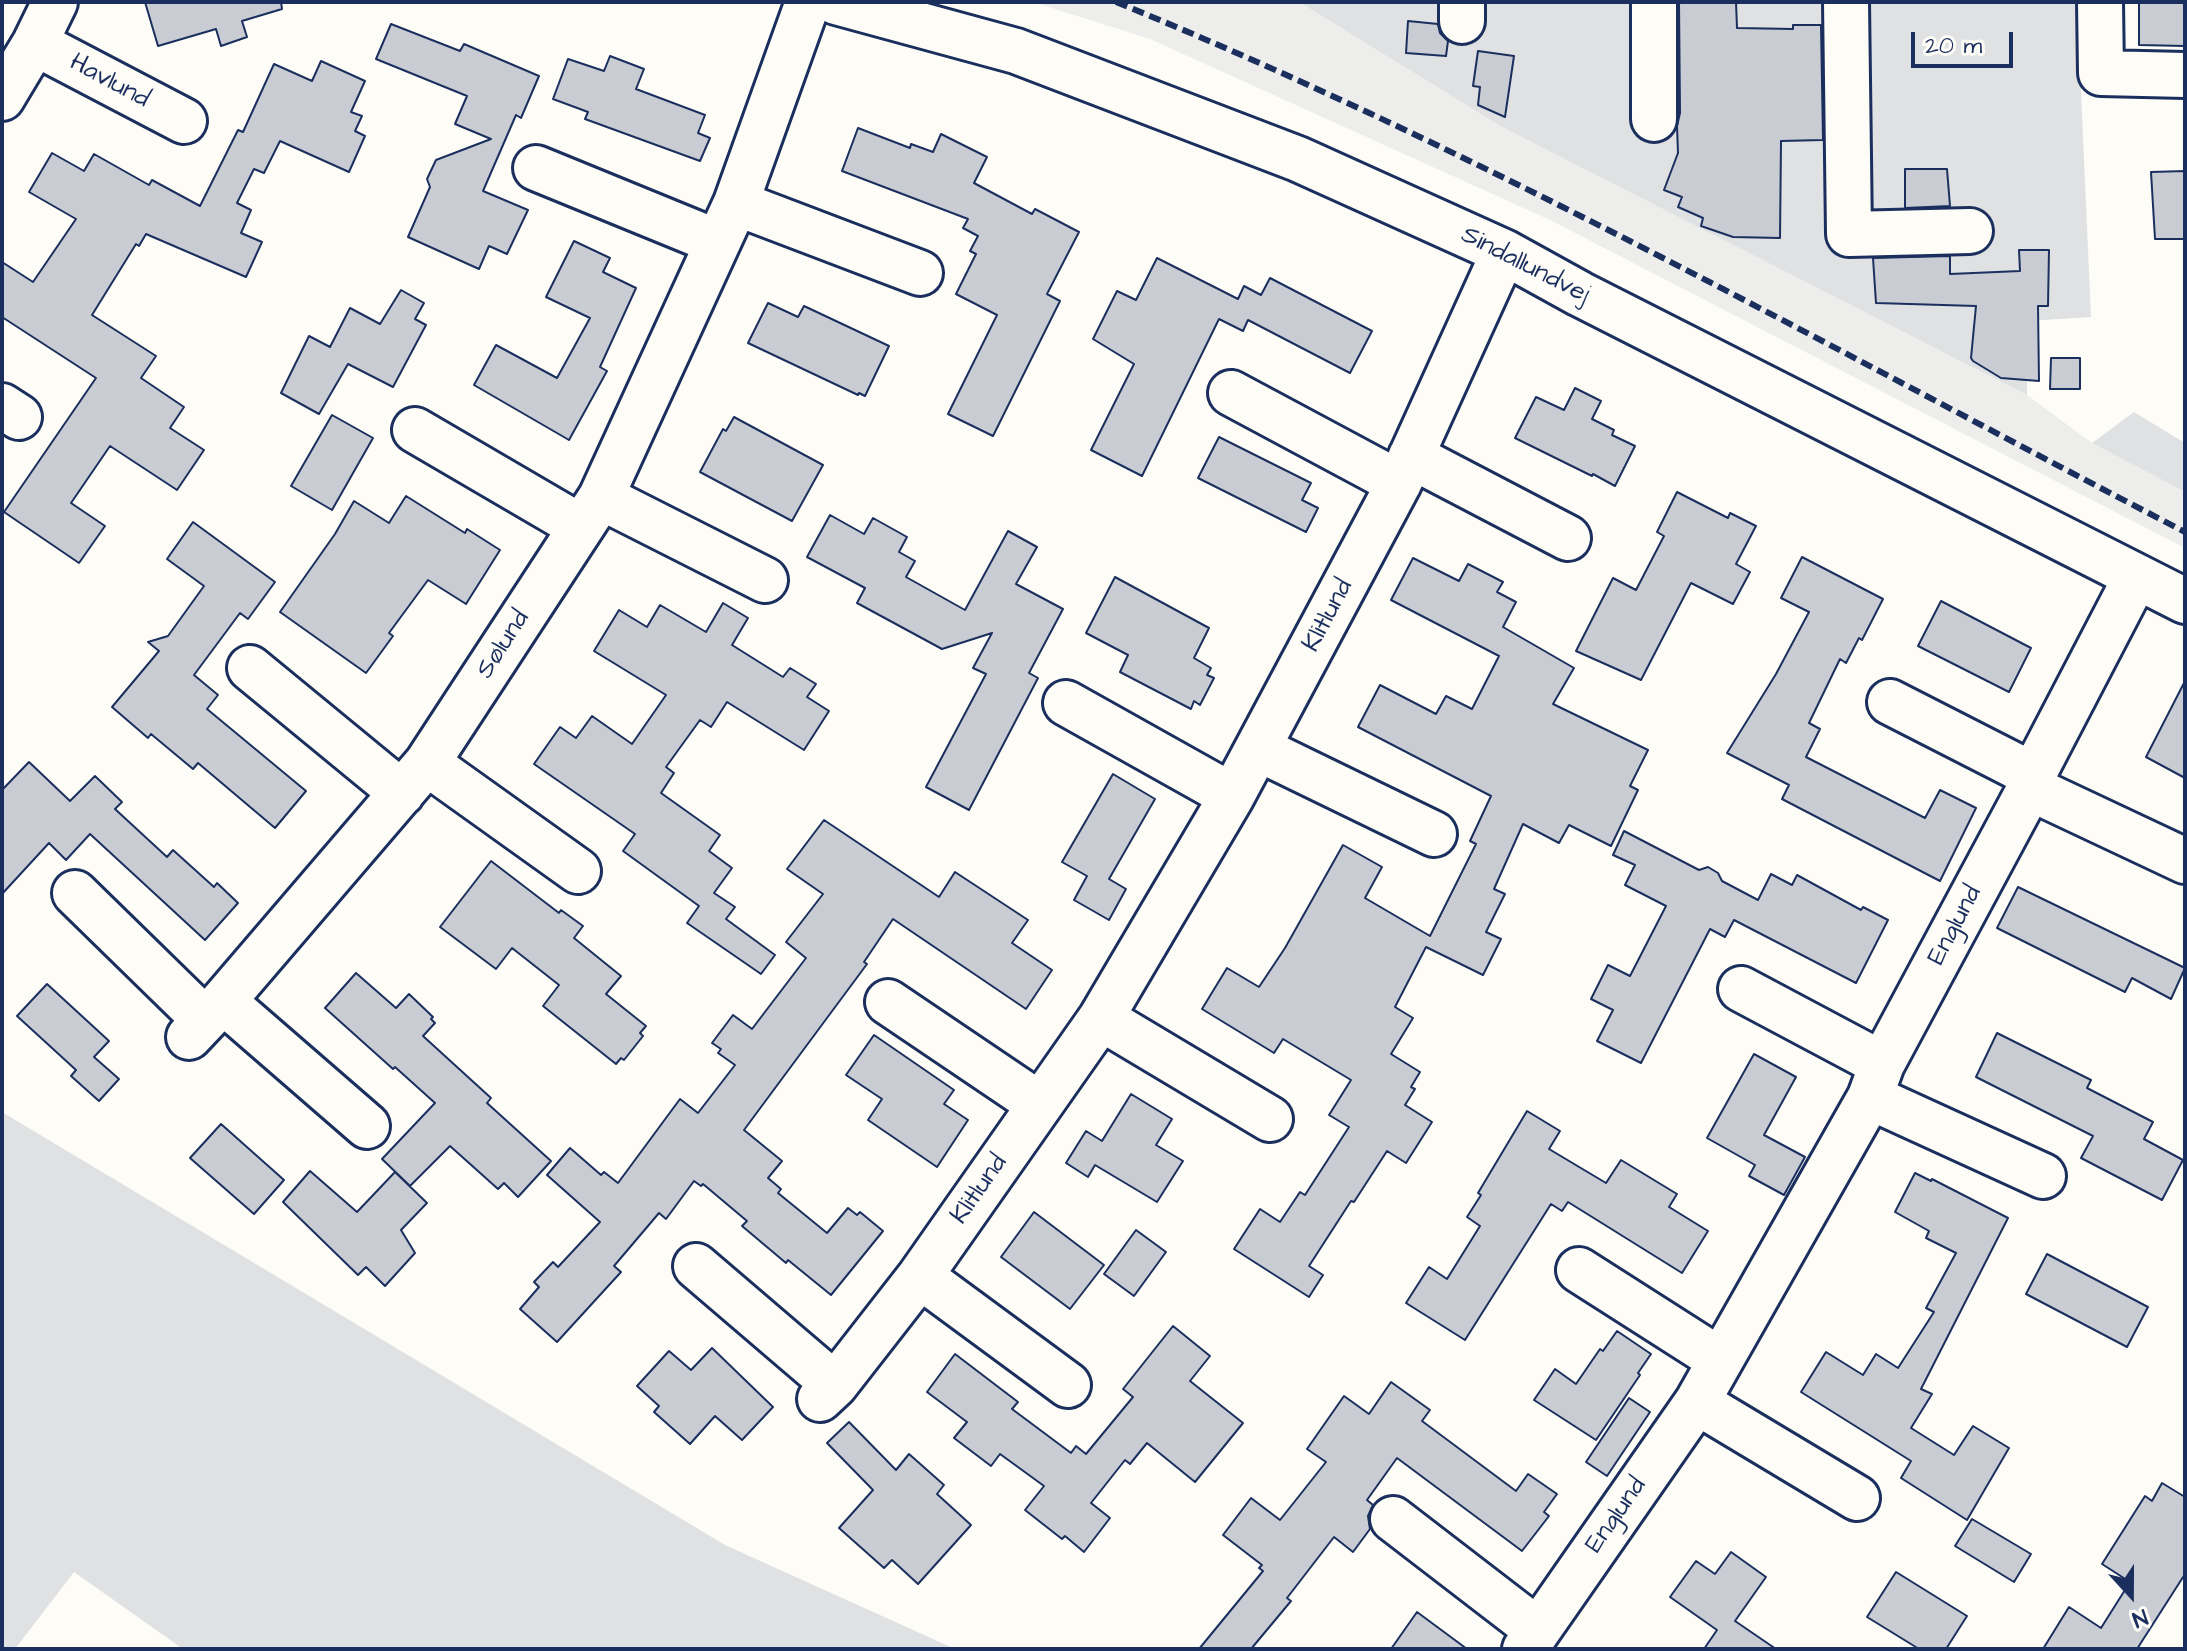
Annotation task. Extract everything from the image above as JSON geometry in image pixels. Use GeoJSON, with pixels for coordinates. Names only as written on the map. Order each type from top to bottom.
{"type":"FeatureCollection","features":[{"type":"Feature","properties":{"kind":"street"},"geometry":{"type":"LineString","coordinates":[[2,97],[35,43],[55,2]]}},
{"type":"Feature","properties":{"kind":"street","name":"Sølund"},"geometry":{"type":"LineString","coordinates":[[206,1019],[414,778],[591,512],[736,203],[808,2]]}},
{"type":"Feature","properties":{"kind":"street","name":"Sindallundvej"},"geometry":{"type":"LineString","coordinates":[[836,2],[1016,51],[1298,159],[1504,252],[1580,294],[2185,601]]}},
{"type":"Feature","properties":{"kind":"street"},"geometry":{"type":"LineString","coordinates":[[1654,2],[1654,119]]}},
{"type":"Feature","properties":{"kind":"street"},"geometry":{"type":"LineString","coordinates":[[1846,2],[1849,234],[1970,231]]}},
{"type":"Feature","properties":{"kind":"street"},"geometry":{"type":"LineString","coordinates":[[2100,2],[2101,73],[2185,75]]}},
{"type":"Feature","properties":{"kind":"street","name":"Havlund"},"geometry":{"type":"LineString","coordinates":[[35,43],[184,121]]}},
{"type":"Feature","properties":{"kind":"street"},"geometry":{"type":"LineString","coordinates":[[536,168],[717,242]]}},
{"type":"Feature","properties":{"kind":"street"},"geometry":{"type":"LineString","coordinates":[[736,203],[920,273]]}},
{"type":"Feature","properties":{"kind":"street","name":"Klitlund"},"geometry":{"type":"LineString","coordinates":[[696,1266],[827,1392],[920,1276],[1101,1018],[1259,749],[1405,469],[1504,252]]}},
{"type":"Feature","properties":{"kind":"street"},"geometry":{"type":"LineString","coordinates":[[1231,393],[1568,538]]}},
{"type":"Feature","properties":{"kind":"street"},"geometry":{"type":"LineString","coordinates":[[415,430],[591,512],[765,580]]}},
{"type":"Feature","properties":{"kind":"street","name":"Englund"},"geometry":{"type":"LineString","coordinates":[[1393,1519],[1531,1639],[1697,1402],[1876,1080],[2136,577]]}},
{"type":"Feature","properties":{"kind":"street"},"geometry":{"type":"LineString","coordinates":[[250,668],[414,778],[578,871]]}},
{"type":"Feature","properties":{"kind":"street"},"geometry":{"type":"LineString","coordinates":[[1890,702],[2032,782],[2185,861]]}},
{"type":"Feature","properties":{"kind":"street"},"geometry":{"type":"LineString","coordinates":[[1066,703],[1232,796]]}},
{"type":"Feature","properties":{"kind":"street"},"geometry":{"type":"LineString","coordinates":[[1259,749],[1434,834]]}},
{"type":"Feature","properties":{"kind":"street"},"geometry":{"type":"LineString","coordinates":[[75,893],[206,1019],[367,1126]]}},
{"type":"Feature","properties":{"kind":"street"},"geometry":{"type":"LineString","coordinates":[[1741,989],[1876,1080],[2043,1176]]}},
{"type":"Feature","properties":{"kind":"street"},"geometry":{"type":"LineString","coordinates":[[888,1002],[1039,1104]]}},
{"type":"Feature","properties":{"kind":"street"},"geometry":{"type":"LineString","coordinates":[[1101,1018],[1270,1119]]}},
{"type":"Feature","properties":{"kind":"street"},"geometry":{"type":"LineString","coordinates":[[1579,1270],[1720,1360]]}},
{"type":"Feature","properties":{"kind":"street"},"geometry":{"type":"LineString","coordinates":[[920,1276],[1068,1385]]}},
{"type":"Feature","properties":{"kind":"street"},"geometry":{"type":"LineString","coordinates":[[1697,1402],[1857,1498]]}},
{"type":"Feature","properties":{"kind":"shaded area"},"geometry":{"type":"Polygon","coordinates":[[[1033,2],[1299,2],[1502,127],[2027,395],[2092,443],[2185,492],[2185,548],[1550,220],[1150,39],[1033,2]]]}},
{"type":"Feature","properties":{"kind":"shaded area"},"geometry":{"type":"Polygon","coordinates":[[[1299,2],[2077,2],[2091,317],[2027,321],[2027,395],[1502,127],[1299,2]]]}},
{"type":"Feature","properties":{"kind":"shaded area"},"geometry":{"type":"Polygon","coordinates":[[[2134,412],[2185,443],[2185,492],[2092,443],[2134,412]]]}},
{"type":"Feature","properties":{"kind":"shaded area"},"geometry":{"type":"Polygon","coordinates":[[[2,1112],[725,1545],[955,1649],[183,1649],[74,1572],[15,1649],[2,1649],[2,1112]]]}},
{"type":"Feature","properties":{"kind":"building"},"geometry":{"type":"Polygon","coordinates":[[[145,2],[281,2],[282,9],[242,21],[247,37],[221,46],[216,29],[158,46],[145,2]]]}},
{"type":"Feature","properties":{"kind":"building"},"geometry":{"type":"Polygon","coordinates":[[[1679,2],[1736,2],[1737,28],[1793,29],[1793,25],[1821,25],[1823,140],[1781,141],[1780,238],[1733,237],[1701,226],[1703,218],[1678,207],[1682,197],[1664,190],[1678,153],[1679,2]]]}},
{"type":"Feature","properties":{"kind":"building"},"geometry":{"type":"Polygon","coordinates":[[[2139,2],[2185,2],[2185,46],[2139,45],[2139,2]]]}},
{"type":"Feature","properties":{"kind":"building"},"geometry":{"type":"Polygon","coordinates":[[[1408,21],[1438,24],[1440,33],[1448,41],[1446,56],[1406,53],[1408,21]]]}},
{"type":"Feature","properties":{"kind":"building"},"geometry":{"type":"Polygon","coordinates":[[[391,24],[460,51],[464,44],[539,76],[521,118],[516,115],[483,191],[528,210],[507,254],[489,246],[479,269],[408,237],[430,187],[427,179],[436,160],[491,139],[455,124],[467,96],[376,59],[391,24]]]}},
{"type":"Feature","properties":{"kind":"building"},"geometry":{"type":"Polygon","coordinates":[[[1478,51],[1514,56],[1505,117],[1478,105],[1480,87],[1473,86],[1478,51]]]}},
{"type":"Feature","properties":{"kind":"building"},"geometry":{"type":"Polygon","coordinates":[[[610,56],[644,69],[636,89],[705,115],[698,133],[710,138],[700,161],[585,119],[588,112],[553,99],[568,59],[604,71],[610,56]]]}},
{"type":"Feature","properties":{"kind":"building"},"geometry":{"type":"Polygon","coordinates":[[[321,61],[365,81],[351,112],[362,116],[355,131],[365,136],[349,172],[280,141],[264,173],[254,169],[237,203],[251,210],[241,233],[262,242],[246,277],[146,234],[139,246],[136,244],[92,315],[156,356],[141,378],[184,407],[170,428],[204,450],[177,490],[110,446],[71,503],[105,526],[79,563],[4,512],[96,378],[2,317],[2,262],[33,282],[76,219],[29,192],[52,153],[84,171],[94,154],[149,185],[152,180],[200,206],[238,130],[243,132],[274,64],[312,81],[321,61]]]}},
{"type":"Feature","properties":{"kind":"building"},"geometry":{"type":"Polygon","coordinates":[[[858,128],[910,148],[911,144],[933,152],[941,134],[987,157],[974,183],[1032,214],[1035,209],[1079,232],[1047,294],[1060,301],[993,436],[948,414],[997,315],[956,294],[976,254],[970,251],[978,236],[963,228],[968,219],[842,171],[858,128]]]}},
{"type":"Feature","properties":{"kind":"building"},"geometry":{"type":"Polygon","coordinates":[[[1905,169],[1947,169],[1950,206],[1905,208],[1905,169]]]}},
{"type":"Feature","properties":{"kind":"building"},"geometry":{"type":"Polygon","coordinates":[[[2185,171],[2185,239],[2155,239],[2151,172],[2185,171]]]}},
{"type":"Feature","properties":{"kind":"building"},"geometry":{"type":"Polygon","coordinates":[[[574,241],[610,258],[603,272],[636,288],[600,367],[607,371],[569,440],[474,385],[496,345],[557,378],[590,318],[546,297],[574,241]]]}},
{"type":"Feature","properties":{"kind":"building"},"geometry":{"type":"Polygon","coordinates":[[[2019,250],[2049,250],[2048,306],[2038,306],[2039,381],[2001,378],[1973,361],[1976,306],[1876,303],[1873,258],[1950,256],[1950,274],[2020,271],[2019,250]]]}},
{"type":"Feature","properties":{"kind":"building"},"geometry":{"type":"Polygon","coordinates":[[[1157,258],[1238,299],[1244,286],[1261,295],[1270,278],[1372,331],[1350,373],[1248,320],[1243,331],[1219,319],[1142,476],[1091,450],[1134,364],[1093,339],[1117,291],[1136,300],[1157,258]]]}},
{"type":"Feature","properties":{"kind":"building"},"geometry":{"type":"Polygon","coordinates":[[[401,290],[424,303],[415,319],[426,325],[393,387],[348,364],[319,414],[281,393],[309,336],[330,347],[350,308],[380,324],[401,290]]]}},
{"type":"Feature","properties":{"kind":"building"},"geometry":{"type":"Polygon","coordinates":[[[768,303],[798,317],[804,306],[889,346],[865,396],[748,343],[768,303]]]}},
{"type":"Feature","properties":{"kind":"building"},"geometry":{"type":"Polygon","coordinates":[[[2051,358],[2080,358],[2080,389],[2050,389],[2051,358]]]}},
{"type":"Feature","properties":{"kind":"building"},"geometry":{"type":"Polygon","coordinates":[[[1575,388],[1601,401],[1592,419],[1614,430],[1612,435],[1635,446],[1615,486],[1515,438],[1536,397],[1564,410],[1575,388]]]}},
{"type":"Feature","properties":{"kind":"building"},"geometry":{"type":"Polygon","coordinates":[[[332,415],[373,438],[332,510],[291,486],[332,415]]]}},
{"type":"Feature","properties":{"kind":"building"},"geometry":{"type":"Polygon","coordinates":[[[734,417],[823,465],[792,521],[700,472],[723,429],[726,431],[734,417]]]}},
{"type":"Feature","properties":{"kind":"building"},"geometry":{"type":"Polygon","coordinates":[[[1219,437],[1311,483],[1302,500],[1318,508],[1306,532],[1198,478],[1219,437]]]}},
{"type":"Feature","properties":{"kind":"building"},"geometry":{"type":"Polygon","coordinates":[[[1677,492],[1728,518],[1730,513],[1756,526],[1736,564],[1750,572],[1733,604],[1691,583],[1641,680],[1576,651],[1613,578],[1636,590],[1664,536],[1657,532],[1677,492]]]}},
{"type":"Feature","properties":{"kind":"building"},"geometry":{"type":"Polygon","coordinates":[[[406,496],[465,533],[467,529],[500,550],[466,604],[428,580],[389,633],[393,636],[366,673],[280,612],[335,534],[354,501],[389,523],[406,496]]]}},
{"type":"Feature","properties":{"kind":"building"},"geometry":{"type":"Polygon","coordinates":[[[830,515],[864,534],[873,518],[907,537],[899,552],[915,561],[906,577],[965,610],[1008,531],[1037,547],[1016,584],[1063,609],[1029,673],[1038,678],[969,810],[926,787],[986,674],[973,668],[992,633],[942,649],[857,603],[865,588],[807,557],[830,515]]]}},
{"type":"Feature","properties":{"kind":"building"},"geometry":{"type":"Polygon","coordinates":[[[193,522],[275,582],[248,619],[240,613],[194,675],[218,695],[207,709],[306,791],[275,828],[198,763],[193,769],[151,734],[148,738],[112,707],[159,651],[148,642],[168,636],[204,586],[167,559],[193,522]]]}},
{"type":"Feature","properties":{"kind":"building"},"geometry":{"type":"Polygon","coordinates":[[[1802,557],[1883,599],[1846,663],[1840,659],[1809,723],[1820,729],[1806,757],[1925,818],[1940,790],[1976,808],[1940,881],[1782,799],[1789,785],[1727,753],[1776,674],[1809,612],[1781,598],[1802,557]]]}},
{"type":"Feature","properties":{"kind":"building"},"geometry":{"type":"Polygon","coordinates":[[[1413,558],[1459,581],[1468,564],[1503,582],[1497,592],[1516,602],[1503,627],[1574,668],[1553,704],[1648,750],[1630,786],[1638,790],[1611,846],[1569,825],[1559,843],[1523,824],[1494,889],[1505,894],[1486,932],[1501,939],[1483,975],[1426,947],[1395,1007],[1413,1018],[1391,1054],[1420,1072],[1411,1087],[1415,1089],[1405,1105],[1432,1122],[1406,1163],[1387,1151],[1354,1202],[1351,1201],[1309,1266],[1323,1275],[1309,1297],[1234,1249],[1260,1209],[1280,1222],[1300,1192],[1305,1195],[1349,1127],[1329,1115],[1351,1080],[1283,1039],[1274,1053],[1202,1009],[1227,968],[1259,987],[1285,948],[1343,845],[1382,867],[1365,898],[1430,936],[1476,844],[1470,841],[1491,796],[1358,727],[1380,685],[1436,714],[1446,696],[1472,709],[1499,656],[1391,600],[1413,558]]]}},
{"type":"Feature","properties":{"kind":"building"},"geometry":{"type":"Polygon","coordinates":[[[1115,577],[1209,628],[1194,658],[1211,668],[1207,675],[1214,678],[1200,705],[1194,701],[1191,709],[1120,672],[1128,655],[1086,633],[1115,577]]]}},
{"type":"Feature","properties":{"kind":"building"},"geometry":{"type":"Polygon","coordinates":[[[1941,601],[2031,648],[2009,692],[1918,646],[1941,601]]]}},
{"type":"Feature","properties":{"kind":"building"},"geometry":{"type":"Polygon","coordinates":[[[723,603],[748,618],[732,645],[783,677],[790,668],[816,684],[807,697],[829,711],[804,750],[727,702],[711,727],[700,720],[666,767],[674,773],[661,793],[720,835],[709,851],[732,868],[714,893],[735,907],[726,919],[775,955],[761,974],[687,923],[699,906],[623,851],[635,834],[534,764],[560,727],[576,738],[592,716],[632,744],[666,695],[594,651],[619,610],[647,627],[660,605],[706,632],[723,603]]]}},
{"type":"Feature","properties":{"kind":"building"},"geometry":{"type":"Polygon","coordinates":[[[2185,681],[2185,778],[2146,757],[2185,681]]]}},
{"type":"Feature","properties":{"kind":"building"},"geometry":{"type":"Polygon","coordinates":[[[29,762],[70,801],[95,776],[122,802],[115,809],[167,857],[173,850],[214,887],[217,883],[238,903],[205,940],[90,834],[66,860],[49,843],[2,894],[2,790],[29,762]]]}},
{"type":"Feature","properties":{"kind":"building"},"geometry":{"type":"Polygon","coordinates":[[[1113,774],[1155,799],[1109,879],[1126,889],[1109,920],[1074,900],[1087,876],[1062,862],[1113,774]]]}},
{"type":"Feature","properties":{"kind":"building"},"geometry":{"type":"Polygon","coordinates":[[[824,820],[939,897],[955,872],[1028,920],[1012,943],[1052,970],[1026,1009],[893,919],[864,962],[867,964],[744,1130],[782,1161],[768,1178],[781,1189],[778,1193],[827,1233],[848,1208],[857,1215],[860,1212],[883,1231],[831,1295],[788,1260],[786,1263],[742,1226],[747,1221],[703,1184],[701,1186],[694,1181],[666,1219],[659,1213],[614,1266],[621,1272],[557,1342],[520,1309],[539,1287],[534,1282],[553,1262],[558,1267],[600,1222],[547,1175],[570,1148],[601,1175],[604,1172],[618,1183],[680,1099],[698,1113],[735,1065],[718,1053],[721,1049],[712,1043],[733,1015],[752,1029],[806,958],[786,942],[823,894],[787,869],[824,820]]]}},
{"type":"Feature","properties":{"kind":"building"},"geometry":{"type":"Polygon","coordinates":[[[1624,831],[1699,870],[1708,867],[1718,873],[1722,881],[1758,900],[1771,874],[1792,885],[1797,875],[1861,910],[1863,907],[1888,920],[1856,983],[1734,920],[1725,937],[1710,929],[1641,1063],[1597,1041],[1613,1010],[1591,999],[1608,965],[1630,976],[1666,906],[1625,885],[1635,865],[1613,855],[1624,831]]]}},
{"type":"Feature","properties":{"kind":"building"},"geometry":{"type":"Polygon","coordinates":[[[491,861],[559,913],[561,910],[583,926],[574,938],[621,976],[606,994],[646,1026],[640,1033],[643,1036],[624,1060],[621,1058],[616,1064],[543,1006],[559,985],[512,948],[496,969],[440,927],[491,861]]]}},
{"type":"Feature","properties":{"kind":"building"},"geometry":{"type":"Polygon","coordinates":[[[2018,887],[2185,968],[2171,999],[2132,978],[2125,992],[1997,928],[2018,887]]]}},
{"type":"Feature","properties":{"kind":"building"},"geometry":{"type":"Polygon","coordinates":[[[356,973],[396,1008],[409,994],[433,1017],[431,1019],[435,1023],[423,1036],[491,1098],[487,1103],[551,1161],[518,1197],[504,1183],[498,1189],[450,1146],[410,1186],[382,1159],[435,1103],[325,1008],[356,973]]]}},
{"type":"Feature","properties":{"kind":"building"},"geometry":{"type":"Polygon","coordinates":[[[47,984],[109,1041],[94,1057],[119,1079],[99,1101],[71,1076],[76,1070],[17,1016],[47,984]]]}},
{"type":"Feature","properties":{"kind":"building"},"geometry":{"type":"Polygon","coordinates":[[[1997,1033],[2091,1080],[2087,1088],[2153,1122],[2144,1139],[2183,1160],[2162,1200],[2081,1158],[2093,1136],[1976,1077],[1997,1033]]]}},
{"type":"Feature","properties":{"kind":"building"},"geometry":{"type":"Polygon","coordinates":[[[874,1035],[954,1090],[944,1104],[968,1120],[937,1167],[868,1120],[882,1099],[846,1075],[874,1035]]]}},
{"type":"Feature","properties":{"kind":"building"},"geometry":{"type":"Polygon","coordinates":[[[1754,1054],[1796,1077],[1764,1135],[1805,1157],[1784,1195],[1749,1176],[1755,1165],[1707,1138],[1754,1054]]]}},
{"type":"Feature","properties":{"kind":"building"},"geometry":{"type":"Polygon","coordinates":[[[1131,1094],[1172,1119],[1156,1145],[1183,1161],[1157,1202],[1095,1165],[1088,1177],[1066,1163],[1086,1131],[1102,1141],[1131,1094]]]}},
{"type":"Feature","properties":{"kind":"building"},"geometry":{"type":"Polygon","coordinates":[[[1527,1111],[1560,1131],[1549,1149],[1606,1183],[1621,1160],[1677,1194],[1669,1207],[1708,1231],[1682,1273],[1568,1202],[1562,1211],[1551,1204],[1465,1340],[1406,1303],[1429,1267],[1447,1279],[1480,1226],[1467,1217],[1481,1195],[1478,1193],[1527,1111]]]}},
{"type":"Feature","properties":{"kind":"building"},"geometry":{"type":"Polygon","coordinates":[[[221,1124],[284,1180],[254,1214],[190,1158],[221,1124]]]}},
{"type":"Feature","properties":{"kind":"building"},"geometry":{"type":"Polygon","coordinates":[[[310,1171],[357,1212],[395,1172],[427,1203],[401,1230],[415,1253],[385,1286],[366,1267],[358,1275],[283,1202],[310,1171]]]}},
{"type":"Feature","properties":{"kind":"building"},"geometry":{"type":"Polygon","coordinates":[[[1915,1173],[2008,1218],[1921,1389],[1932,1394],[1911,1428],[1954,1455],[1973,1426],[2009,1448],[1967,1520],[1901,1478],[1911,1461],[1801,1392],[1826,1352],[1863,1375],[1876,1354],[1898,1368],[1934,1312],[1926,1308],[1956,1253],[1926,1238],[1929,1231],[1895,1212],[1915,1173]]]}},
{"type":"Feature","properties":{"kind":"building"},"geometry":{"type":"Polygon","coordinates":[[[1034,1212],[1104,1265],[1070,1309],[1001,1257],[1034,1212]]]}},
{"type":"Feature","properties":{"kind":"building"},"geometry":{"type":"Polygon","coordinates":[[[1136,1230],[1166,1252],[1134,1296],[1104,1274],[1136,1230]]]}},
{"type":"Feature","properties":{"kind":"building"},"geometry":{"type":"Polygon","coordinates":[[[2047,1254],[2148,1307],[2127,1347],[2026,1294],[2047,1254]]]}},
{"type":"Feature","properties":{"kind":"building"},"geometry":{"type":"Polygon","coordinates":[[[1173,1326],[1210,1356],[1190,1381],[1243,1423],[1195,1482],[1147,1443],[1130,1464],[1125,1460],[1091,1503],[1110,1518],[1084,1552],[1025,1510],[1044,1486],[1000,1454],[991,1466],[954,1438],[967,1422],[927,1392],[955,1354],[1018,1402],[1012,1409],[1071,1453],[1076,1446],[1086,1454],[1133,1397],[1123,1389],[1173,1326]]]}},
{"type":"Feature","properties":{"kind":"building"},"geometry":{"type":"Polygon","coordinates":[[[1617,1331],[1651,1354],[1596,1440],[1534,1400],[1555,1369],[1576,1384],[1600,1349],[1603,1351],[1617,1331]]]}},
{"type":"Feature","properties":{"kind":"building"},"geometry":{"type":"Polygon","coordinates":[[[712,1348],[773,1407],[742,1440],[715,1416],[690,1444],[654,1412],[659,1406],[637,1386],[669,1351],[691,1370],[712,1348]]]}},
{"type":"Feature","properties":{"kind":"building"},"geometry":{"type":"Polygon","coordinates":[[[1391,1382],[1430,1410],[1422,1421],[1516,1491],[1528,1474],[1557,1494],[1544,1512],[1549,1516],[1522,1551],[1397,1458],[1367,1500],[1373,1505],[1368,1516],[1370,1529],[1353,1552],[1334,1537],[1287,1598],[1291,1601],[1251,1649],[1199,1649],[1263,1571],[1259,1568],[1262,1565],[1223,1535],[1251,1498],[1280,1520],[1326,1462],[1307,1449],[1344,1396],[1369,1414],[1391,1382]]]}},
{"type":"Feature","properties":{"kind":"building"},"geometry":{"type":"Polygon","coordinates":[[[1629,1398],[1650,1412],[1607,1476],[1586,1462],[1629,1398]]]}},
{"type":"Feature","properties":{"kind":"building"},"geometry":{"type":"Polygon","coordinates":[[[849,1422],[896,1470],[909,1454],[944,1485],[937,1494],[971,1525],[918,1584],[892,1560],[884,1568],[839,1528],[873,1490],[827,1443],[849,1422]]]}},
{"type":"Feature","properties":{"kind":"building"},"geometry":{"type":"Polygon","coordinates":[[[2162,1483],[2185,1497],[2185,1574],[2137,1649],[2043,1649],[2069,1607],[2101,1628],[2130,1582],[2102,1564],[2145,1496],[2152,1501],[2162,1483]]]}},
{"type":"Feature","properties":{"kind":"building"},"geometry":{"type":"Polygon","coordinates":[[[1972,1519],[2031,1554],[2014,1582],[1955,1546],[1972,1519]]]}},
{"type":"Feature","properties":{"kind":"building"},"geometry":{"type":"Polygon","coordinates":[[[1731,1552],[1766,1577],[1735,1621],[1776,1649],[1704,1649],[1717,1630],[1670,1597],[1696,1561],[1715,1574],[1731,1552]]]}},
{"type":"Feature","properties":{"kind":"building"},"geometry":{"type":"Polygon","coordinates":[[[1896,1572],[1967,1616],[1946,1649],[1919,1649],[1867,1617],[1896,1572]]]}},
{"type":"Feature","properties":{"kind":"building"},"geometry":{"type":"Polygon","coordinates":[[[1417,1612],[1467,1649],[1391,1649],[1417,1612]]]}},
{"type":"Feature","properties":{"kind":"railway"},"geometry":{"type":"LineString","coordinates":[[1116,2],[1253,60],[1523,187],[2185,532]]}}]}
